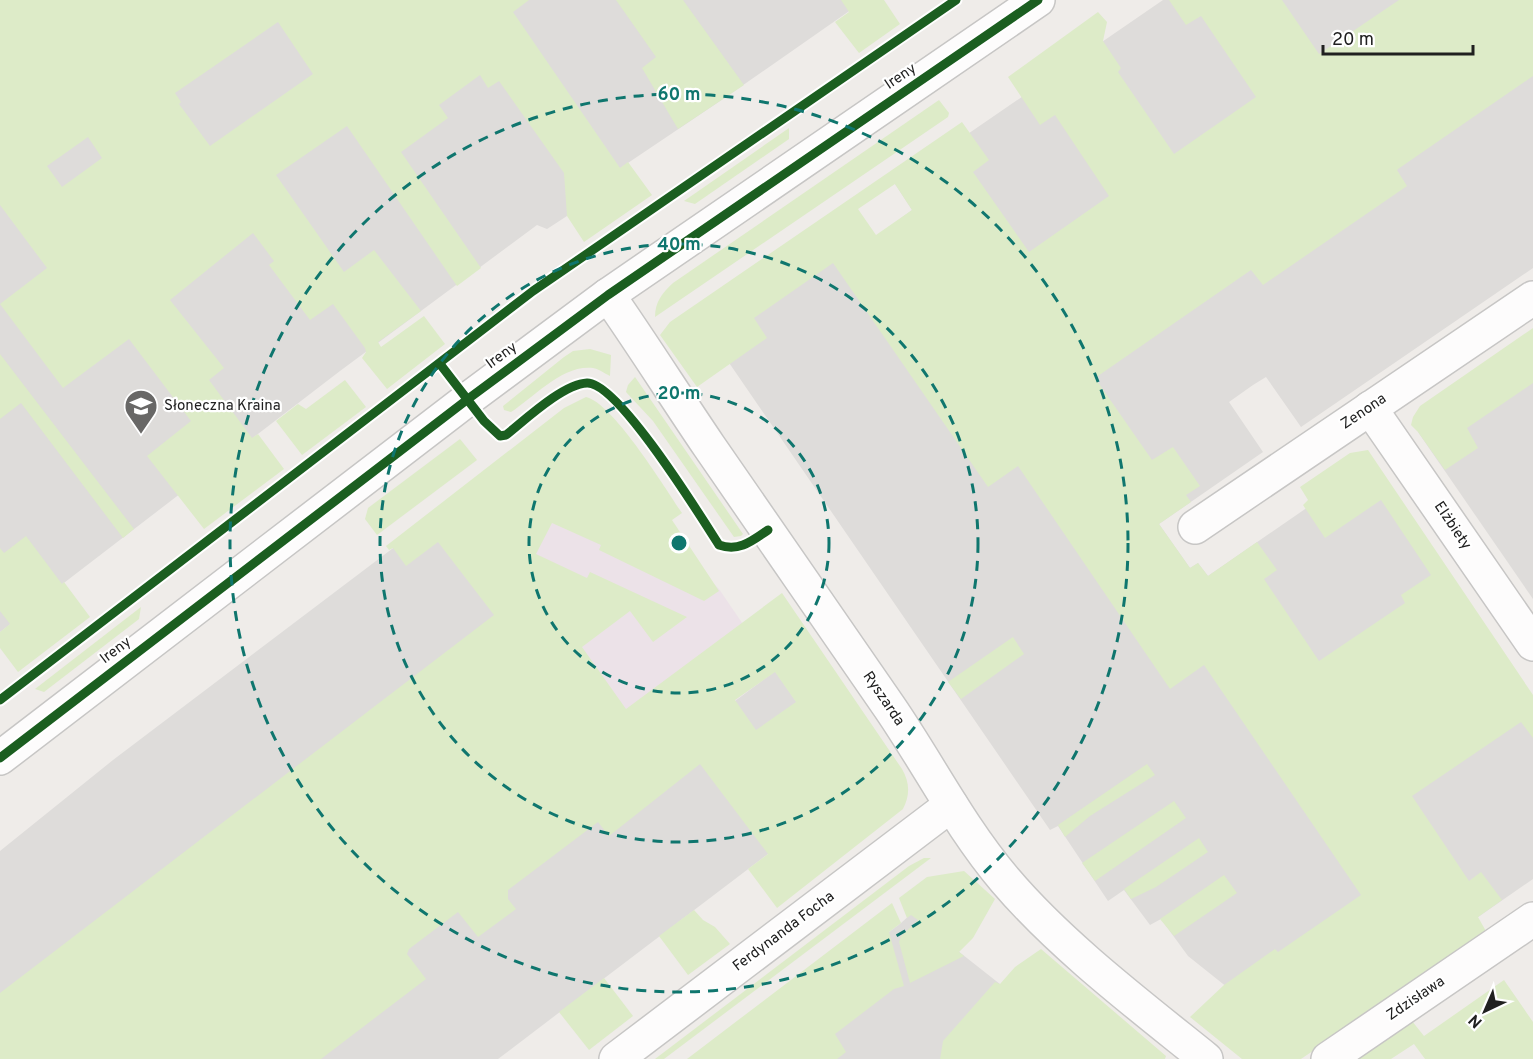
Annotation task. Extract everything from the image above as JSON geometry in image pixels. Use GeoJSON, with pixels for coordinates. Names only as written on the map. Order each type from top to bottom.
{"type":"FeatureCollection","features":[{"type":"Feature","properties":{"kind":"street","name":"Ireny"},"geometry":{"type":"LineString","coordinates":[[0,758],[468,399],[608,295],[1038,0]]}},
{"type":"Feature","properties":{"kind":"street","name":"Ryszarda"},"geometry":{"type":"LineString","coordinates":[[608,295],[891,710],[971,836],[1005,880],[1053,929],[1206,1059]]}},
{"type":"Feature","properties":{"kind":"street","name":"Zenona"},"geometry":{"type":"LineString","coordinates":[[1195,527],[1533,298]]}},
{"type":"Feature","properties":{"kind":"street","name":"Elżbiety"},"geometry":{"type":"LineString","coordinates":[[1370,408],[1533,644]]}},
{"type":"Feature","properties":{"kind":"street","name":"Ferdynanda Focha"},"geometry":{"type":"LineString","coordinates":[[616,1059],[951,805]]}},
{"type":"Feature","properties":{"kind":"street","name":"Zdzisława"},"geometry":{"type":"LineString","coordinates":[[1329,1059],[1533,919]]}},
{"type":"Feature","properties":{"kind":"shaded area"},"geometry":{"type":"Polygon","coordinates":[[[0,0],[865,0],[567,204],[567,216],[547,229],[537,225],[340,371],[0,632],[0,0]]]}},
{"type":"Feature","properties":{"kind":"shaded area"},"geometry":{"type":"Polygon","coordinates":[[[1163,0],[1533,0],[1533,268],[1301,427],[1266,377],[1253,385],[1229,402],[1263,452],[1159,524],[1190,568],[1198,563],[1208,576],[1366,467],[1533,712],[1533,879],[1297,1043],[1188,956],[1161,919],[1150,925],[1124,890],[1108,901],[1058,826],[1050,830],[699,319],[877,236],[912,210],[895,184],[1163,0]]]}},
{"type":"Feature","properties":{"kind":"shaded area"},"geometry":{"type":"Polygon","coordinates":[[[1533,353],[1533,599],[1418,432],[1533,353]]]}},
{"type":"Feature","properties":{"kind":"shaded area"},"geometry":{"type":"Polygon","coordinates":[[[556,425],[719,589],[775,671],[634,776],[450,505],[556,425]]]}},
{"type":"Feature","properties":{"kind":"shaded area"},"geometry":{"type":"Polygon","coordinates":[[[450,505],[735,701],[775,671],[856,787],[498,1059],[0,1059],[0,851],[113,760],[450,505]]]}},
{"type":"Feature","properties":{"kind":"shaded area"},"geometry":{"type":"Polygon","coordinates":[[[911,914],[1095,1059],[719,1059],[901,923],[911,914]]]}},
{"type":"Feature","properties":{"kind":"green space"},"geometry":{"type":"Polygon","coordinates":[[[0,0],[529,0],[513,12],[620,168],[628,162],[652,195],[584,242],[567,216],[564,173],[499,81],[488,88],[480,75],[439,105],[448,118],[401,152],[481,268],[457,286],[347,126],[276,175],[344,272],[374,250],[421,311],[378,342],[381,347],[424,316],[445,344],[387,389],[362,358],[366,352],[365,348],[333,304],[310,320],[269,265],[274,261],[253,233],[170,300],[224,368],[209,380],[252,438],[258,434],[284,469],[204,529],[147,456],[191,421],[129,339],[63,388],[0,304],[47,268],[0,205],[0,0]],[[278,22],[175,93],[181,102],[179,104],[210,146],[313,74],[278,22]],[[88,137],[47,166],[62,187],[102,158],[88,137]]]}},
{"type":"Feature","properties":{"kind":"green space"},"geometry":{"type":"Polygon","coordinates":[[[616,0],[683,0],[744,85],[678,129],[642,68],[656,57],[616,0]]]}},
{"type":"Feature","properties":{"kind":"green space"},"geometry":{"type":"Polygon","coordinates":[[[841,0],[884,0],[900,24],[859,53],[835,22],[849,12],[841,0]]]}},
{"type":"Feature","properties":{"kind":"green space"},"geometry":{"type":"Polygon","coordinates":[[[1169,0],[1282,0],[1319,54],[1399,0],[1533,0],[1533,76],[1398,169],[1407,186],[1263,285],[1251,270],[1095,378],[1152,460],[1173,447],[1200,486],[1186,495],[1191,502],[1159,524],[1190,568],[1198,563],[1208,576],[1257,542],[1277,570],[1264,579],[1319,661],[1405,603],[1401,595],[1431,575],[1381,500],[1325,538],[1303,505],[1308,500],[1300,487],[1350,453],[1368,450],[1533,695],[1533,738],[1521,722],[1412,796],[1469,881],[1481,872],[1502,900],[1478,917],[1487,933],[1301,1059],[1242,1059],[1190,1017],[1224,985],[1275,949],[1278,952],[1361,895],[1204,665],[1170,689],[1018,466],[988,487],[833,263],[754,318],[767,338],[697,387],[660,335],[670,322],[962,122],[989,160],[973,172],[1029,252],[1109,196],[1055,115],[1040,125],[1008,77],[1098,12],[1107,22],[1103,41],[1121,68],[1118,72],[1174,154],[1256,97],[1201,16],[1186,25],[1169,0]],[[895,184],[858,209],[876,235],[912,210],[895,184]]]}},
{"type":"Feature","properties":{"kind":"green space"},"geometry":{"type":"Polygon","coordinates":[[[939,100],[949,113],[948,117],[655,317],[660,298],[673,283],[939,100]]]}},
{"type":"Feature","properties":{"kind":"green space"},"geometry":{"type":"Polygon","coordinates":[[[789,128],[789,139],[695,204],[684,201],[789,128]]]}},
{"type":"Feature","properties":{"kind":"green space"},"geometry":{"type":"Polygon","coordinates":[[[1533,328],[1533,383],[1467,428],[1478,448],[1445,470],[1411,425],[1413,417],[1420,406],[1533,328]]]}},
{"type":"Feature","properties":{"kind":"green space"},"geometry":{"type":"Polygon","coordinates":[[[590,349],[611,355],[610,376],[593,368],[571,371],[549,383],[511,412],[504,410],[503,406],[564,357],[573,351],[590,349]]]}},
{"type":"Feature","properties":{"kind":"green space"},"geometry":{"type":"Polygon","coordinates":[[[0,354],[134,529],[123,538],[21,403],[0,419],[0,354]]]}},
{"type":"Feature","properties":{"kind":"green space"},"geometry":{"type":"Polygon","coordinates":[[[635,377],[743,534],[741,536],[734,537],[653,421],[626,392],[628,385],[635,377]]]}},
{"type":"Feature","properties":{"kind":"green space"},"geometry":{"type":"Polygon","coordinates":[[[345,380],[366,407],[302,455],[276,421],[298,404],[306,409],[345,380]]]}},
{"type":"Feature","properties":{"kind":"green space"},"geometry":{"type":"Polygon","coordinates":[[[586,397],[610,414],[624,430],[682,513],[672,520],[719,591],[704,601],[599,550],[601,545],[552,523],[536,554],[587,578],[590,572],[687,617],[653,642],[630,611],[582,647],[626,709],[782,593],[902,769],[907,779],[908,789],[903,809],[777,908],[748,869],[768,854],[700,764],[609,836],[598,822],[508,890],[508,899],[516,909],[478,937],[458,912],[409,949],[407,954],[426,979],[321,1059],[0,1059],[0,993],[494,615],[438,542],[406,566],[393,548],[389,550],[386,546],[564,408],[586,397]],[[775,672],[735,700],[756,730],[796,702],[775,672]]]}},
{"type":"Feature","properties":{"kind":"green space"},"geometry":{"type":"Polygon","coordinates":[[[460,439],[477,460],[377,535],[365,519],[368,508],[460,439]]]}},
{"type":"Feature","properties":{"kind":"green space"},"geometry":{"type":"Polygon","coordinates":[[[26,536],[90,617],[18,672],[0,648],[0,632],[10,624],[0,611],[0,548],[4,553],[26,536]]]}},
{"type":"Feature","properties":{"kind":"green space"},"geometry":{"type":"Polygon","coordinates":[[[141,607],[139,619],[44,692],[35,689],[141,607]]]}},
{"type":"Feature","properties":{"kind":"green space"},"geometry":{"type":"Polygon","coordinates":[[[1013,637],[1024,654],[961,699],[948,682],[1013,637]]]}},
{"type":"Feature","properties":{"kind":"green space"},"geometry":{"type":"Polygon","coordinates":[[[1147,764],[1155,775],[1090,816],[1065,837],[1058,825],[1147,764]]]}},
{"type":"Feature","properties":{"kind":"green space"},"geometry":{"type":"Polygon","coordinates":[[[1174,801],[1186,818],[1095,881],[1082,863],[1174,801]]]}},
{"type":"Feature","properties":{"kind":"green space"},"geometry":{"type":"Polygon","coordinates":[[[1199,838],[1208,852],[1156,887],[1131,899],[1124,889],[1199,838]]]}},
{"type":"Feature","properties":{"kind":"green space"},"geometry":{"type":"Polygon","coordinates":[[[924,858],[931,858],[664,1059],[655,1059],[909,866],[924,858]]]}},
{"type":"Feature","properties":{"kind":"green space"},"geometry":{"type":"Polygon","coordinates":[[[964,871],[995,899],[973,938],[959,952],[964,956],[910,983],[899,942],[901,936],[918,920],[911,915],[907,918],[899,898],[927,877],[964,871]]]}},
{"type":"Feature","properties":{"kind":"green space"},"geometry":{"type":"Polygon","coordinates":[[[1224,875],[1237,893],[1174,936],[1160,919],[1224,875]]]}},
{"type":"Feature","properties":{"kind":"green space"},"geometry":{"type":"Polygon","coordinates":[[[892,903],[901,923],[889,932],[904,986],[894,989],[835,1034],[846,1052],[837,1059],[687,1059],[892,903]]]}},
{"type":"Feature","properties":{"kind":"green space"},"geometry":{"type":"Polygon","coordinates":[[[694,910],[703,920],[715,927],[730,944],[688,975],[659,936],[694,910]]]}},
{"type":"Feature","properties":{"kind":"green space"},"geometry":{"type":"Polygon","coordinates":[[[1041,949],[1166,1056],[1165,1059],[940,1059],[943,1041],[995,982],[1000,984],[1015,967],[1041,949]]]}},
{"type":"Feature","properties":{"kind":"green space"},"geometry":{"type":"Polygon","coordinates":[[[604,978],[633,1016],[589,1050],[559,1012],[604,978]]]}},
{"type":"Feature","properties":{"kind":"green space"},"geometry":{"type":"Polygon","coordinates":[[[1504,980],[1533,1022],[1533,1059],[1425,1059],[1414,1044],[1391,1059],[1356,1059],[1412,1021],[1424,1036],[1504,980]]]}},
{"type":"Feature","properties":{"kind":"cycle path"},"geometry":{"type":"LineString","coordinates":[[0,700],[533,291],[956,0]]}},
{"type":"Feature","properties":{"kind":"cycle path"},"geometry":{"type":"LineString","coordinates":[[0,758],[468,399],[608,295],[1038,0]]}},
{"type":"Feature","properties":{"kind":"cycle path"},"geometry":{"type":"LineString","coordinates":[[440,364],[484,421],[500,436],[506,435],[567,389],[587,383],[601,389],[638,426],[719,545],[739,546],[768,530]]}},
{"type":"Feature","properties":{"kind":"place","name":"Słoneczna Kraina"},"geometry":{"type":"Point","coordinates":[141,435]}}]}
